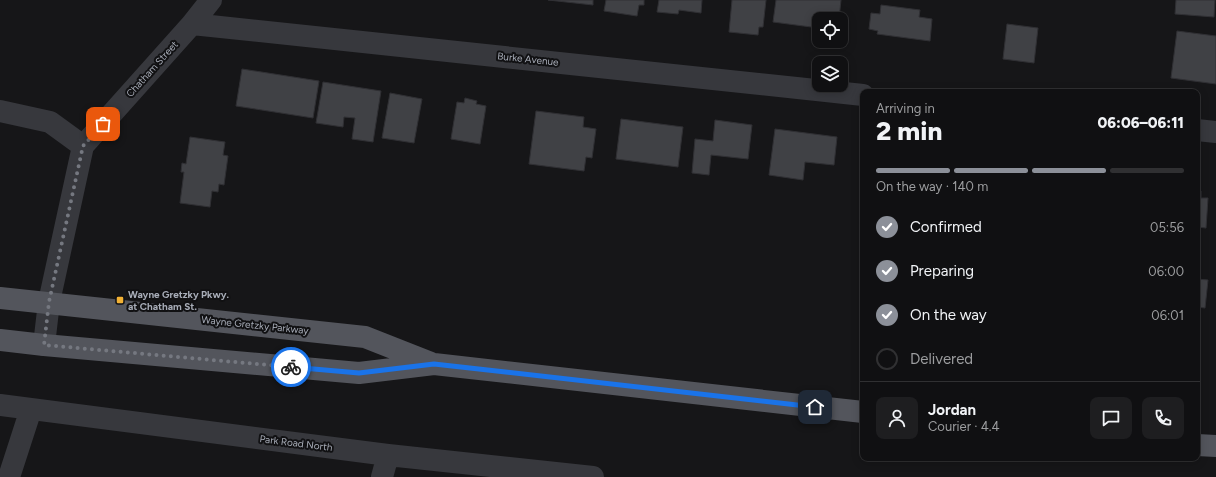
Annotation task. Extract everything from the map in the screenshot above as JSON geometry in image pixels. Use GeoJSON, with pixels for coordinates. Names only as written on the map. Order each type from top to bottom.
{"type":"FeatureCollection","features":[{"type":"Feature","properties":{"kind":"main road","name":"Wayne Gretzky Parkway"},"geometry":{"type":"LineString","coordinates":[[0,298],[49,302],[365,337],[434,364]]}},
{"type":"Feature","properties":{"kind":"main road","name":"Wayne Gretzky Parkway"},"geometry":{"type":"LineString","coordinates":[[0,340],[359,373],[434,364],[860,412]]}},
{"type":"Feature","properties":{"kind":"main road"},"geometry":{"type":"LineString","coordinates":[[1200,445],[1216,446]]}},
{"type":"Feature","properties":{"kind":"street","name":"Chatham Street"},"geometry":{"type":"LineString","coordinates":[[44,345],[49,302],[83,146],[192,24],[211,0]]}},
{"type":"Feature","properties":{"kind":"street","name":"Burke Avenue"},"geometry":{"type":"LineString","coordinates":[[192,24],[860,95]]}},
{"type":"Feature","properties":{"kind":"street"},"geometry":{"type":"LineString","coordinates":[[0,111],[50,122],[83,146]]}},
{"type":"Feature","properties":{"kind":"street"},"geometry":{"type":"LineString","coordinates":[[1200,130],[1216,132]]}},
{"type":"Feature","properties":{"kind":"street","name":"Park Road North"},"geometry":{"type":"LineString","coordinates":[[0,405],[388,456],[593,477]]}},
{"type":"Feature","properties":{"kind":"street"},"geometry":{"type":"LineString","coordinates":[[9,477],[31,408]]}},
{"type":"Feature","properties":{"kind":"street"},"geometry":{"type":"LineString","coordinates":[[382,477],[388,456]]}},
{"type":"Feature","properties":{"kind":"building"},"geometry":{"type":"Polygon","coordinates":[[[548,0],[593,0],[593,5],[548,0]]]}},
{"type":"Feature","properties":{"kind":"building"},"geometry":{"type":"Polygon","coordinates":[[[606,0],[644,0],[644,5],[639,5],[637,16],[604,11],[606,0]]]}},
{"type":"Feature","properties":{"kind":"building"},"geometry":{"type":"Polygon","coordinates":[[[659,0],[702,0],[701,13],[679,10],[678,14],[657,12],[659,0]]]}},
{"type":"Feature","properties":{"kind":"building"},"geometry":{"type":"Polygon","coordinates":[[[732,0],[766,0],[763,27],[759,27],[758,35],[729,32],[732,0]]]}},
{"type":"Feature","properties":{"kind":"building"},"geometry":{"type":"Polygon","coordinates":[[[776,0],[841,0],[840,12],[812,12],[812,27],[773,22],[776,0]]]}},
{"type":"Feature","properties":{"kind":"building"},"geometry":{"type":"Polygon","coordinates":[[[1176,0],[1215,0],[1214,17],[1175,14],[1176,0]]]}},
{"type":"Feature","properties":{"kind":"building"},"geometry":{"type":"Polygon","coordinates":[[[881,5],[920,10],[919,17],[932,19],[930,41],[877,34],[878,31],[869,29],[871,13],[880,14],[881,5]]]}},
{"type":"Feature","properties":{"kind":"building"},"geometry":{"type":"Polygon","coordinates":[[[1007,24],[1038,28],[1034,63],[1003,59],[1007,24]]]}},
{"type":"Feature","properties":{"kind":"building"},"geometry":{"type":"Polygon","coordinates":[[[1177,31],[1216,36],[1216,84],[1171,78],[1177,31]]]}},
{"type":"Feature","properties":{"kind":"building"},"geometry":{"type":"Polygon","coordinates":[[[242,69],[319,81],[313,118],[236,106],[242,69]]]}},
{"type":"Feature","properties":{"kind":"building"},"geometry":{"type":"Polygon","coordinates":[[[323,82],[381,91],[373,142],[352,139],[355,118],[344,117],[343,127],[316,123],[323,82]]]}},
{"type":"Feature","properties":{"kind":"building"},"geometry":{"type":"Polygon","coordinates":[[[390,93],[422,99],[414,143],[382,138],[390,93]]]}},
{"type":"Feature","properties":{"kind":"building"},"geometry":{"type":"Polygon","coordinates":[[[465,98],[477,101],[476,104],[486,106],[480,144],[451,139],[457,102],[464,103],[465,98]]]}},
{"type":"Feature","properties":{"kind":"building"},"geometry":{"type":"Polygon","coordinates":[[[536,111],[584,117],[583,127],[596,129],[592,158],[586,157],[584,171],[529,164],[536,111]]]}},
{"type":"Feature","properties":{"kind":"building"},"geometry":{"type":"Polygon","coordinates":[[[621,119],[683,127],[678,167],[616,159],[621,119]]]}},
{"type":"Feature","properties":{"kind":"building"},"geometry":{"type":"Polygon","coordinates":[[[715,120],[752,125],[748,159],[711,155],[709,175],[692,173],[695,139],[713,141],[715,120]]]}},
{"type":"Feature","properties":{"kind":"building"},"geometry":{"type":"Polygon","coordinates":[[[775,129],[837,137],[834,165],[805,162],[803,180],[769,175],[775,129]]]}},
{"type":"Feature","properties":{"kind":"building"},"geometry":{"type":"Polygon","coordinates":[[[190,137],[225,142],[223,155],[228,156],[224,185],[219,184],[218,192],[212,191],[210,207],[180,203],[184,172],[181,172],[182,163],[186,164],[190,137]]]}},
{"type":"Feature","properties":{"kind":"building"},"geometry":{"type":"Polygon","coordinates":[[[1200,191],[1201,198],[1208,198],[1206,228],[1200,227],[1200,191]]]}},
{"type":"Feature","properties":{"kind":"building"},"geometry":{"type":"Polygon","coordinates":[[[1200,279],[1208,280],[1205,308],[1200,307],[1200,279]]]}},
{"type":"Feature","properties":{"kind":"way so far"},"geometry":{"type":"LineString","coordinates":[[103,124],[83,146],[49,302],[44,345],[291,367]]}},
{"type":"Feature","properties":{"kind":"place","name":"Wayne Gretzky Pkwy. at Chatham St."},"geometry":{"type":"Point","coordinates":[120,300]}},
{"type":"Feature","properties":{"kind":"route"},"geometry":{"type":"LineString","coordinates":[[291,367],[359,373],[434,364],[815,407]]}}]}
